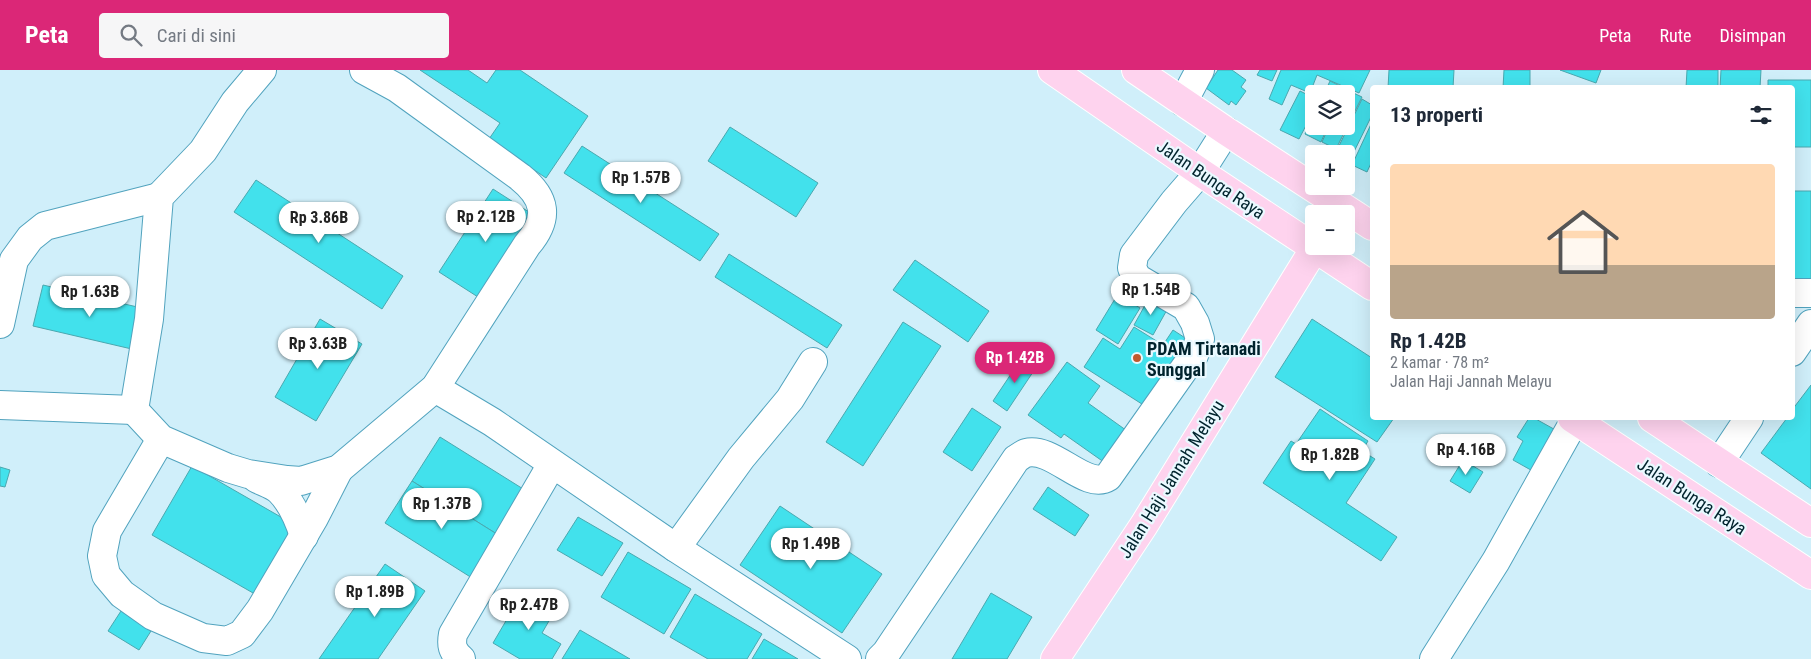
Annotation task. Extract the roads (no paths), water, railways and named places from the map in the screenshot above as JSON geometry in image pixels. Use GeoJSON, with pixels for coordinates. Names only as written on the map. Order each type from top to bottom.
{"type":"FeatureCollection","features":[{"type":"Feature","properties":{"kind":"main road","name":"Jalan Bunga Raya"},"geometry":{"type":"LineString","coordinates":[[1052,70],[1200,172],[1305,240]]}},
{"type":"Feature","properties":{"kind":"main road"},"geometry":{"type":"LineString","coordinates":[[1136,70],[1332,205]]}},
{"type":"Feature","properties":{"kind":"main road"},"geometry":{"type":"LineString","coordinates":[[1355,218],[1370,225]]}},
{"type":"Feature","properties":{"kind":"main road","name":"Jalan Haji Jannah Melayu"},"geometry":{"type":"LineString","coordinates":[[1055,659],[1144,525],[1311,255]]}},
{"type":"Feature","properties":{"kind":"main road","name":"Jalan Bunga Raya"},"geometry":{"type":"LineString","coordinates":[[1327,255],[1370,285]]}},
{"type":"Feature","properties":{"kind":"main road","name":"Jalan Bunga Raya"},"geometry":{"type":"LineString","coordinates":[[1577,420],[1811,575]]}},
{"type":"Feature","properties":{"kind":"main road"},"geometry":{"type":"LineString","coordinates":[[1655,420],[1811,523]]}},
{"type":"Feature","properties":{"kind":"street"},"geometry":{"type":"LineString","coordinates":[[0,324],[14,260],[30,238],[45,226],[159,197],[203,151],[235,102],[262,70]]}},
{"type":"Feature","properties":{"kind":"street"},"geometry":{"type":"LineString","coordinates":[[161,439],[107,531],[102,556],[106,575],[122,594],[153,616],[203,638],[227,641],[242,634],[260,610],[304,536],[339,469],[435,388],[536,234],[542,217],[540,200],[534,188],[397,88],[364,70]]}},
{"type":"Feature","properties":{"kind":"street"},"geometry":{"type":"LineString","coordinates":[[1183,102],[1200,70]]}},
{"type":"Feature","properties":{"kind":"street"},"geometry":{"type":"LineString","coordinates":[[880,659],[886,653],[1016,459],[1027,453],[1040,453],[1091,478],[1103,480],[1108,477],[1194,355],[1200,339],[1195,323],[1186,306],[1137,278],[1132,268],[1134,255],[1174,202],[1200,172],[1226,131]]}},
{"type":"Feature","properties":{"kind":"street"},"geometry":{"type":"LineString","coordinates":[[134,410],[148,319],[159,197]]}},
{"type":"Feature","properties":{"kind":"street"},"geometry":{"type":"LineString","coordinates":[[1795,293],[1811,294]]}},
{"type":"Feature","properties":{"kind":"street"},"geometry":{"type":"LineString","coordinates":[[1795,348],[1811,324]]}},
{"type":"Feature","properties":{"kind":"street"},"geometry":{"type":"LineString","coordinates":[[676,548],[741,458],[790,398],[813,362]]}},
{"type":"Feature","properties":{"kind":"street"},"geometry":{"type":"LineString","coordinates":[[435,388],[492,422],[676,548],[847,659]]}},
{"type":"Feature","properties":{"kind":"street"},"geometry":{"type":"LineString","coordinates":[[0,405],[134,410],[161,439],[228,468],[248,474],[301,481],[339,469]]}},
{"type":"Feature","properties":{"kind":"street"},"geometry":{"type":"LineString","coordinates":[[1434,659],[1496,561],[1573,420]]}},
{"type":"Feature","properties":{"kind":"street"},"geometry":{"type":"LineString","coordinates":[[1720,463],[1748,420]]}},
{"type":"Feature","properties":{"kind":"street"},"geometry":{"type":"LineString","coordinates":[[461,659],[455,654],[451,645],[452,634],[552,464]]}},
{"type":"Feature","properties":{"kind":"street"},"geometry":{"type":"LineString","coordinates":[[248,474],[279,490],[300,522],[304,536]]}},
{"type":"Feature","properties":{"kind":"place","name":"PDAM Tirtanadi Sunggal"},"geometry":{"type":"Point","coordinates":[1137,358]}}]}
